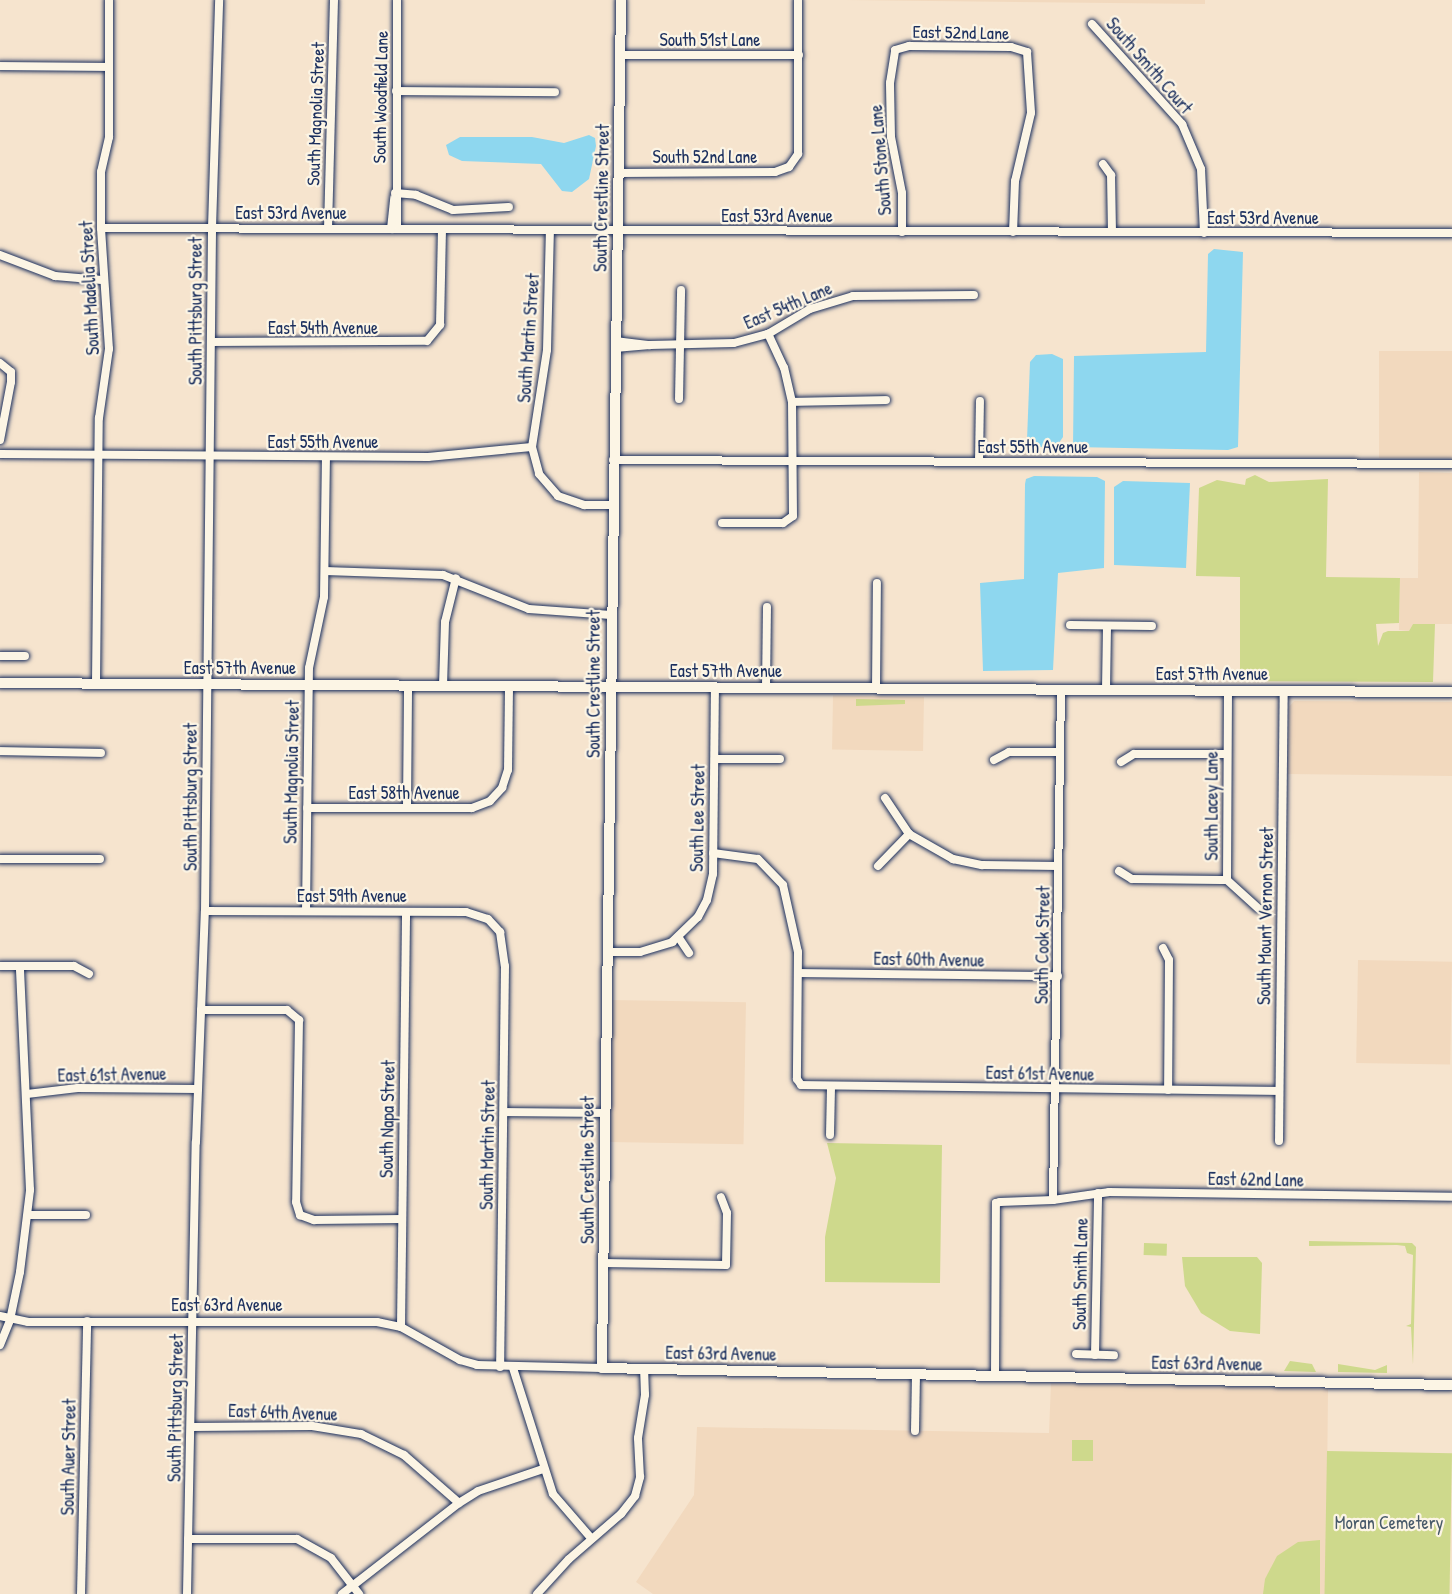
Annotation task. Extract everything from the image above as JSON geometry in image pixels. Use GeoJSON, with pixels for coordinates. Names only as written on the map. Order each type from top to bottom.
{"type":"FeatureCollection","features":[{"type":"Feature","properties":{"kind":"street","name":"South Madelia Street"},"geometry":{"type":"LineString","coordinates":[[96,683],[100,412],[109,349],[102,280],[101,172],[109,136],[109,0]]}},
{"type":"Feature","properties":{"kind":"street","name":"South Pittsburg Street"},"geometry":{"type":"LineString","coordinates":[[188,1594],[192,1321],[205,911],[212,228],[219,0]]}},
{"type":"Feature","properties":{"kind":"street","name":"South Magnolia Street"},"geometry":{"type":"LineString","coordinates":[[328,229],[334,0]]}},
{"type":"Feature","properties":{"kind":"street","name":"South Woodfield Lane"},"geometry":{"type":"LineString","coordinates":[[394,229],[397,0]]}},
{"type":"Feature","properties":{"kind":"street","name":"South Crestline Street"},"geometry":{"type":"LineString","coordinates":[[602,1368],[612,505],[620,173],[621,0]]}},
{"type":"Feature","properties":{"kind":"street"},"geometry":{"type":"LineString","coordinates":[[798,0],[799,55]]}},
{"type":"Feature","properties":{"kind":"street","name":"South Smith Court"},"geometry":{"type":"LineString","coordinates":[[1092,24],[1182,124],[1201,169],[1204,233]]}},
{"type":"Feature","properties":{"kind":"street","name":"East 52nd Lane"},"geometry":{"type":"LineString","coordinates":[[895,50],[909,46],[1011,47],[1028,52],[1031,113],[1015,181],[1013,232]]}},
{"type":"Feature","properties":{"kind":"street","name":"South Stone Lane"},"geometry":{"type":"LineString","coordinates":[[895,50],[890,83],[891,129],[902,193],[902,232]]}},
{"type":"Feature","properties":{"kind":"street","name":"South 51st Lane"},"geometry":{"type":"LineString","coordinates":[[621,55],[799,55]]}},
{"type":"Feature","properties":{"kind":"street","name":"South 52nd Lane"},"geometry":{"type":"LineString","coordinates":[[620,173],[775,172],[789,167],[798,154],[799,55]]}},
{"type":"Feature","properties":{"kind":"street"},"geometry":{"type":"LineString","coordinates":[[0,66],[109,67]]}},
{"type":"Feature","properties":{"kind":"street"},"geometry":{"type":"LineString","coordinates":[[396,91],[555,92]]}},
{"type":"Feature","properties":{"kind":"street"},"geometry":{"type":"LineString","coordinates":[[1103,164],[1112,175],[1112,230]]}},
{"type":"Feature","properties":{"kind":"street"},"geometry":{"type":"LineString","coordinates":[[395,194],[416,195],[453,210],[509,207]]}},
{"type":"Feature","properties":{"kind":"street","name":"East 53rd Avenue"},"geometry":{"type":"LineString","coordinates":[[101,228],[1452,233]]}},
{"type":"Feature","properties":{"kind":"street","name":"East 54th Avenue"},"geometry":{"type":"LineString","coordinates":[[211,342],[416,343],[433,337],[441,317],[442,229]]}},
{"type":"Feature","properties":{"kind":"street","name":"South Martin Street"},"geometry":{"type":"LineString","coordinates":[[532,447],[547,350],[549,230]]}},
{"type":"Feature","properties":{"kind":"street"},"geometry":{"type":"LineString","coordinates":[[0,255],[55,276],[102,280]]}},
{"type":"Feature","properties":{"kind":"street"},"geometry":{"type":"LineString","coordinates":[[679,399],[681,290]]}},
{"type":"Feature","properties":{"kind":"street","name":"East 54th Lane"},"geometry":{"type":"LineString","coordinates":[[615,344],[734,343],[768,334],[810,309],[853,296],[974,295]]}},
{"type":"Feature","properties":{"kind":"street"},"geometry":{"type":"LineString","coordinates":[[722,523],[792,520],[792,402],[784,368],[768,334]]}},
{"type":"Feature","properties":{"kind":"street"},"geometry":{"type":"LineString","coordinates":[[0,363],[11,372],[0,440]]}},
{"type":"Feature","properties":{"kind":"street"},"geometry":{"type":"LineString","coordinates":[[792,402],[886,399]]}},
{"type":"Feature","properties":{"kind":"street"},"geometry":{"type":"LineString","coordinates":[[979,462],[980,400]]}},
{"type":"Feature","properties":{"kind":"street"},"geometry":{"type":"LineString","coordinates":[[532,447],[539,474],[558,496],[584,505],[612,505]]}},
{"type":"Feature","properties":{"kind":"street","name":"East 55th Avenue"},"geometry":{"type":"LineString","coordinates":[[0,454],[437,457],[532,447]]}},
{"type":"Feature","properties":{"kind":"street","name":"South Magnolia Street"},"geometry":{"type":"LineString","coordinates":[[306,911],[309,657],[324,605],[326,457]]}},
{"type":"Feature","properties":{"kind":"street","name":"East 55th Avenue"},"geometry":{"type":"LineString","coordinates":[[613,460],[1452,464]]}},
{"type":"Feature","properties":{"kind":"street"},"geometry":{"type":"LineString","coordinates":[[326,572],[412,572],[456,578],[528,609],[611,615]]}},
{"type":"Feature","properties":{"kind":"street"},"geometry":{"type":"LineString","coordinates":[[443,686],[445,622],[456,578]]}},
{"type":"Feature","properties":{"kind":"street"},"geometry":{"type":"LineString","coordinates":[[876,689],[877,582]]}},
{"type":"Feature","properties":{"kind":"street"},"geometry":{"type":"LineString","coordinates":[[766,688],[767,607]]}},
{"type":"Feature","properties":{"kind":"street"},"geometry":{"type":"LineString","coordinates":[[1070,625],[1152,626]]}},
{"type":"Feature","properties":{"kind":"street"},"geometry":{"type":"LineString","coordinates":[[1106,690],[1107,626]]}},
{"type":"Feature","properties":{"kind":"street"},"geometry":{"type":"LineString","coordinates":[[0,656],[25,656]]}},
{"type":"Feature","properties":{"kind":"street","name":"East 57th Avenue"},"geometry":{"type":"LineString","coordinates":[[0,682],[1452,692]]}},
{"type":"Feature","properties":{"kind":"street"},"geometry":{"type":"LineString","coordinates":[[407,807],[408,686]]}},
{"type":"Feature","properties":{"kind":"street","name":"East 58th Avenue"},"geometry":{"type":"LineString","coordinates":[[307,807],[472,808],[497,795],[508,770],[509,686]]}},
{"type":"Feature","properties":{"kind":"street","name":"South Lee Street"},"geometry":{"type":"LineString","coordinates":[[607,952],[652,950],[679,938],[698,917],[707,900],[713,853],[715,688]]}},
{"type":"Feature","properties":{"kind":"street","name":"South Cook Street"},"geometry":{"type":"LineString","coordinates":[[1053,1200],[1058,976],[1060,690]]}},
{"type":"Feature","properties":{"kind":"street","name":"South Lacey Lane"},"geometry":{"type":"LineString","coordinates":[[1228,691],[1227,880],[1258,908]]}},
{"type":"Feature","properties":{"kind":"street","name":"South Mount Vernon Street"},"geometry":{"type":"LineString","coordinates":[[1280,1141],[1284,691]]}},
{"type":"Feature","properties":{"kind":"street"},"geometry":{"type":"LineString","coordinates":[[0,751],[101,753]]}},
{"type":"Feature","properties":{"kind":"street"},"geometry":{"type":"LineString","coordinates":[[994,760],[1009,752],[1060,752]]}},
{"type":"Feature","properties":{"kind":"street"},"geometry":{"type":"LineString","coordinates":[[1122,762],[1134,754],[1227,754]]}},
{"type":"Feature","properties":{"kind":"street"},"geometry":{"type":"LineString","coordinates":[[715,759],[780,759]]}},
{"type":"Feature","properties":{"kind":"street"},"geometry":{"type":"LineString","coordinates":[[885,798],[909,834],[932,850],[965,863],[1058,866]]}},
{"type":"Feature","properties":{"kind":"street"},"geometry":{"type":"LineString","coordinates":[[878,866],[909,834]]}},
{"type":"Feature","properties":{"kind":"street"},"geometry":{"type":"LineString","coordinates":[[713,853],[758,859],[777,878],[788,904],[800,973]]}},
{"type":"Feature","properties":{"kind":"street"},"geometry":{"type":"LineString","coordinates":[[0,859],[100,860]]}},
{"type":"Feature","properties":{"kind":"street"},"geometry":{"type":"LineString","coordinates":[[1119,871],[1132,879],[1227,880]]}},
{"type":"Feature","properties":{"kind":"street","name":"East 59th Avenue"},"geometry":{"type":"LineString","coordinates":[[205,911],[474,913],[495,925]]}},
{"type":"Feature","properties":{"kind":"street","name":"South Napa Street"},"geometry":{"type":"LineString","coordinates":[[401,1327],[406,912]]}},
{"type":"Feature","properties":{"kind":"street","name":"South Martin Street"},"geometry":{"type":"LineString","coordinates":[[495,925],[505,947],[500,1367]]}},
{"type":"Feature","properties":{"kind":"street"},"geometry":{"type":"LineString","coordinates":[[679,938],[689,953]]}},
{"type":"Feature","properties":{"kind":"street"},"geometry":{"type":"LineString","coordinates":[[1163,948],[1169,960],[1168,1090]]}},
{"type":"Feature","properties":{"kind":"street"},"geometry":{"type":"LineString","coordinates":[[0,966],[74,966],[89,974]]}},
{"type":"Feature","properties":{"kind":"street"},"geometry":{"type":"LineString","coordinates":[[0,1345],[10,1320],[29,1215],[27,1094],[20,967]]}},
{"type":"Feature","properties":{"kind":"street","name":"East 61st Avenue"},"geometry":{"type":"LineString","coordinates":[[800,973],[797,1079],[801,1085],[1280,1091]]}},
{"type":"Feature","properties":{"kind":"street","name":"East 60th Avenue"},"geometry":{"type":"LineString","coordinates":[[800,973],[1058,976]]}},
{"type":"Feature","properties":{"kind":"street"},"geometry":{"type":"LineString","coordinates":[[201,1010],[287,1010],[297,1015],[302,1030],[296,1202],[300,1215],[314,1220],[402,1219]]}},
{"type":"Feature","properties":{"kind":"street"},"geometry":{"type":"LineString","coordinates":[[831,1086],[831,1135]]}},
{"type":"Feature","properties":{"kind":"street","name":"East 61st Avenue"},"geometry":{"type":"LineString","coordinates":[[27,1094],[78,1088],[198,1089]]}},
{"type":"Feature","properties":{"kind":"street"},"geometry":{"type":"LineString","coordinates":[[504,1112],[604,1113]]}},
{"type":"Feature","properties":{"kind":"street","name":"East 62nd Lane"},"geometry":{"type":"LineString","coordinates":[[995,1377],[996,1203],[1053,1200],[1098,1193],[1451,1198]]}},
{"type":"Feature","properties":{"kind":"street","name":"South Smith Lane"},"geometry":{"type":"LineString","coordinates":[[1095,1355],[1098,1193]]}},
{"type":"Feature","properties":{"kind":"street"},"geometry":{"type":"LineString","coordinates":[[603,1263],[726,1265],[727,1213],[722,1197]]}},
{"type":"Feature","properties":{"kind":"street"},"geometry":{"type":"LineString","coordinates":[[29,1215],[86,1215]]}},
{"type":"Feature","properties":{"kind":"street","name":"East 63rd Avenue"},"geometry":{"type":"LineString","coordinates":[[0,1316],[10,1320],[367,1321],[401,1327],[460,1360],[513,1368],[1452,1385]]}},
{"type":"Feature","properties":{"kind":"street","name":"South Auer Street"},"geometry":{"type":"LineString","coordinates":[[81,1594],[87,1321]]}},
{"type":"Feature","properties":{"kind":"street"},"geometry":{"type":"LineString","coordinates":[[1076,1354],[1114,1355]]}},
{"type":"Feature","properties":{"kind":"street"},"geometry":{"type":"LineString","coordinates":[[513,1368],[516,1384],[530,1413],[543,1469],[565,1512],[591,1539]]}},
{"type":"Feature","properties":{"kind":"street"},"geometry":{"type":"LineString","coordinates":[[537,1594],[591,1539],[621,1514],[635,1496],[640,1477],[638,1438],[645,1395],[644,1369]]}},
{"type":"Feature","properties":{"kind":"street"},"geometry":{"type":"LineString","coordinates":[[915,1431],[916,1375]]}},
{"type":"Feature","properties":{"kind":"street","name":"East 64th Avenue"},"geometry":{"type":"LineString","coordinates":[[191,1426],[312,1426],[361,1434],[404,1455],[459,1503]]}},
{"type":"Feature","properties":{"kind":"street"},"geometry":{"type":"LineString","coordinates":[[342,1594],[459,1503],[478,1491],[543,1469]]}},
{"type":"Feature","properties":{"kind":"street"},"geometry":{"type":"LineString","coordinates":[[188,1539],[297,1539],[321,1550],[354,1584],[359,1594]]}},
{"type":"Feature","properties":{"kind":"shaded area"},"geometry":{"type":"Polygon","coordinates":[[[846,0],[1205,0],[1205,4],[846,0]]]}},
{"type":"Feature","properties":{"kind":"shaded area"},"geometry":{"type":"Polygon","coordinates":[[[1379,351],[1452,351],[1452,458],[1379,458],[1379,351]]]}},
{"type":"Feature","properties":{"kind":"shaded area"},"geometry":{"type":"Polygon","coordinates":[[[1419,472],[1452,473],[1452,624],[1413,624],[1409,631],[1399,630],[1400,578],[1418,578],[1419,472]]]}},
{"type":"Feature","properties":{"kind":"shaded area"},"geometry":{"type":"Polygon","coordinates":[[[833,695],[924,697],[923,751],[832,749],[833,695]]]}},
{"type":"Feature","properties":{"kind":"shaded area"},"geometry":{"type":"Polygon","coordinates":[[[1294,701],[1452,702],[1452,776],[1288,774],[1289,707],[1294,701]]]}},
{"type":"Feature","properties":{"kind":"shaded area"},"geometry":{"type":"Polygon","coordinates":[[[1358,960],[1452,962],[1450,1065],[1356,1063],[1358,960]]]}},
{"type":"Feature","properties":{"kind":"shaded area"},"geometry":{"type":"Polygon","coordinates":[[[611,1000],[746,1002],[744,1144],[609,1142],[611,1000]]]}},
{"type":"Feature","properties":{"kind":"shaded area"},"geometry":{"type":"Polygon","coordinates":[[[1051,1383],[1328,1389],[1326,1594],[653,1594],[636,1582],[694,1495],[697,1427],[1049,1433],[1051,1383]]]}},
{"type":"Feature","properties":{"kind":"green space"},"geometry":{"type":"Polygon","coordinates":[[[1255,475],[1269,482],[1328,479],[1326,577],[1400,578],[1399,623],[1376,624],[1378,646],[1383,633],[1388,631],[1409,631],[1413,624],[1435,624],[1433,682],[1240,681],[1240,577],[1196,576],[1199,488],[1217,480],[1245,485],[1246,479],[1255,475]]]}},
{"type":"Feature","properties":{"kind":"green space"},"geometry":{"type":"Polygon","coordinates":[[[856,699],[905,700],[905,704],[856,706],[856,699]]]}},
{"type":"Feature","properties":{"kind":"green space"},"geometry":{"type":"Polygon","coordinates":[[[827,1143],[942,1145],[940,1283],[825,1282],[825,1237],[836,1178],[827,1143]]]}},
{"type":"Feature","properties":{"kind":"green space"},"geometry":{"type":"Polygon","coordinates":[[[1309,1241],[1412,1243],[1416,1247],[1413,1365],[1411,1327],[1406,1326],[1411,1324],[1413,1255],[1407,1253],[1405,1246],[1309,1246],[1309,1241]]]}},
{"type":"Feature","properties":{"kind":"green space"},"geometry":{"type":"Polygon","coordinates":[[[1144,1243],[1167,1244],[1167,1256],[1144,1255],[1144,1243]]]}},
{"type":"Feature","properties":{"kind":"green space"},"geometry":{"type":"Polygon","coordinates":[[[1182,1257],[1257,1257],[1262,1263],[1260,1334],[1230,1331],[1201,1313],[1185,1286],[1182,1257]]]}},
{"type":"Feature","properties":{"kind":"green space"},"geometry":{"type":"Polygon","coordinates":[[[1290,1361],[1312,1364],[1316,1372],[1284,1371],[1290,1361]]]}},
{"type":"Feature","properties":{"kind":"green space"},"geometry":{"type":"Polygon","coordinates":[[[1338,1364],[1375,1370],[1387,1365],[1387,1373],[1338,1372],[1338,1364]]]}},
{"type":"Feature","properties":{"kind":"green space"},"geometry":{"type":"Polygon","coordinates":[[[1072,1440],[1093,1440],[1093,1461],[1072,1461],[1072,1440]]]}},
{"type":"Feature","properties":{"kind":"green space","name":"Moran Cemetery"},"geometry":{"type":"Polygon","coordinates":[[[1327,1451],[1452,1453],[1450,1594],[1325,1594],[1327,1451]]]}},
{"type":"Feature","properties":{"kind":"green space"},"geometry":{"type":"Polygon","coordinates":[[[1320,1540],[1320,1594],[1263,1594],[1265,1579],[1277,1556],[1298,1542],[1320,1540]]]}},
{"type":"Feature","properties":{"kind":"water"},"geometry":{"type":"Polygon","coordinates":[[[589,135],[595,138],[596,146],[589,179],[572,192],[562,191],[541,164],[462,161],[449,155],[446,145],[460,137],[532,137],[564,143],[589,135]]]}},
{"type":"Feature","properties":{"kind":"water"},"geometry":{"type":"Polygon","coordinates":[[[1214,249],[1243,252],[1238,447],[1228,450],[1073,447],[1074,356],[1206,352],[1208,254],[1214,249]]]}},
{"type":"Feature","properties":{"kind":"water"},"geometry":{"type":"Polygon","coordinates":[[[1052,354],[1063,359],[1063,437],[1056,447],[1033,447],[1027,440],[1030,362],[1036,355],[1052,354]]]}},
{"type":"Feature","properties":{"kind":"water"},"geometry":{"type":"Polygon","coordinates":[[[1034,476],[1097,477],[1105,481],[1104,568],[1058,573],[1053,670],[983,671],[980,583],[1024,579],[1025,484],[1026,479],[1034,476]]]}},
{"type":"Feature","properties":{"kind":"water"},"geometry":{"type":"Polygon","coordinates":[[[1123,481],[1190,483],[1186,568],[1114,565],[1114,487],[1123,481]]]}}]}
